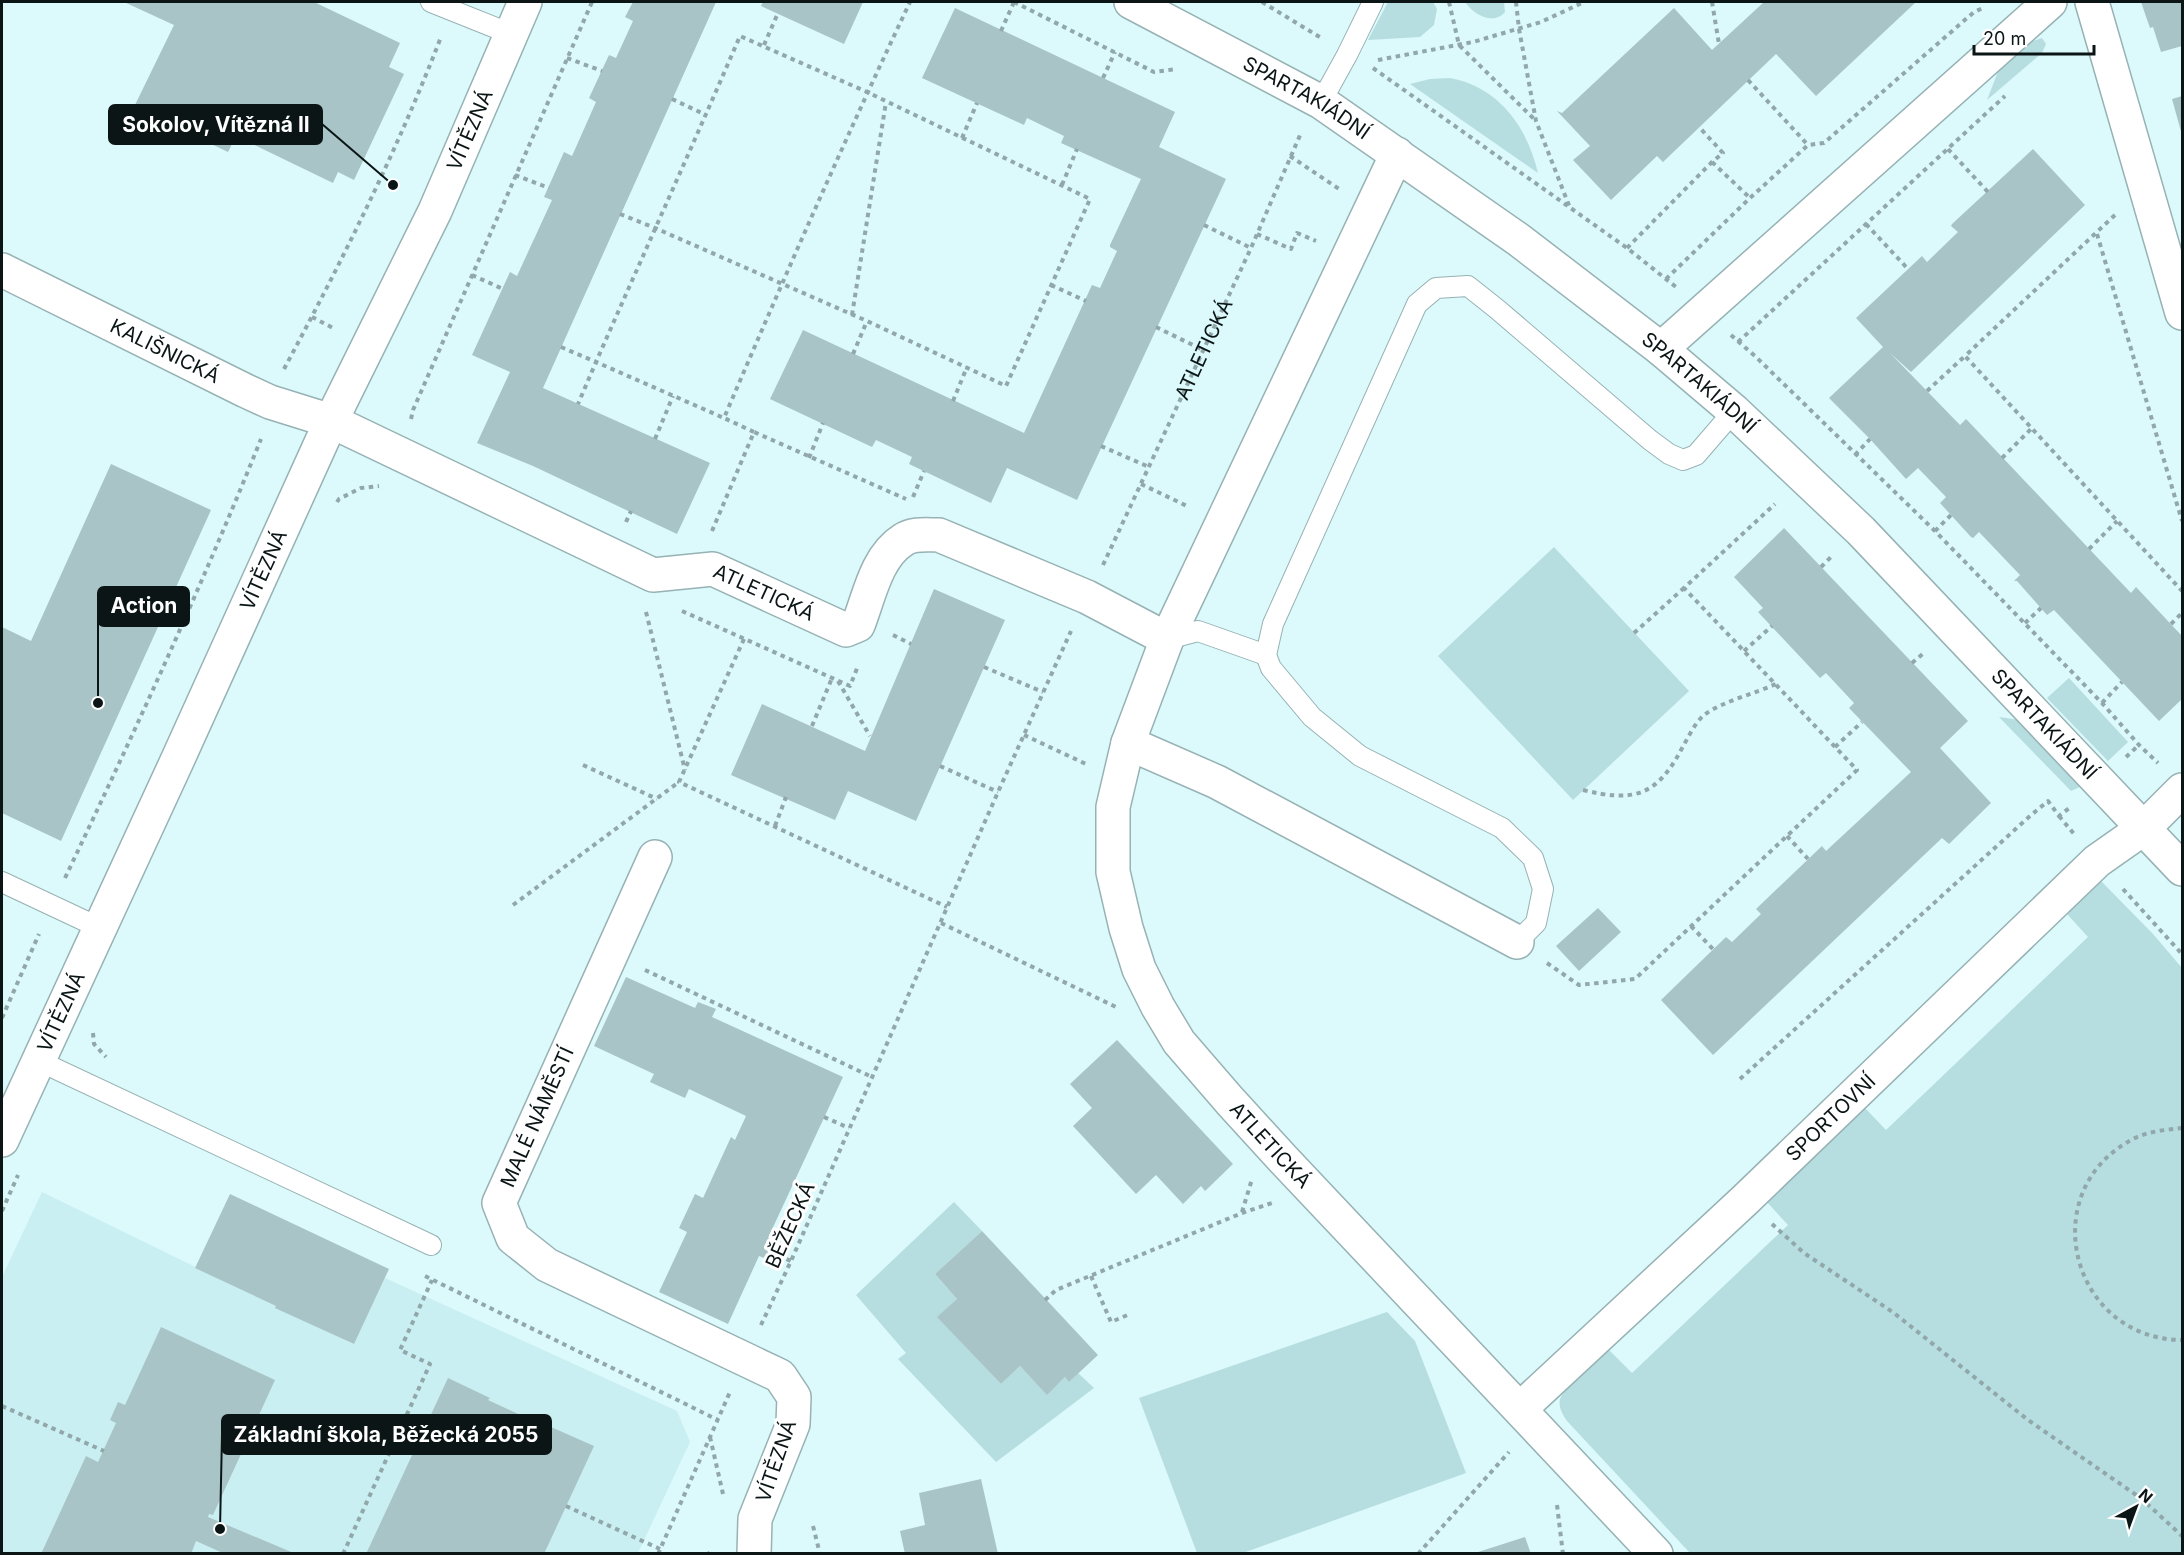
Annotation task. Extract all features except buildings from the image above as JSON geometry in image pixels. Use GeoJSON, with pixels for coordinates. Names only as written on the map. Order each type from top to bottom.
{"type":"FeatureCollection","features":[{"type":"Feature","properties":{"kind":"street","name":"VÍTĚZNÁ"},"geometry":{"type":"LineString","coordinates":[[2,1140],[331,421],[435,211],[525,2]]}},
{"type":"Feature","properties":{"kind":"street","name":"SPARTAKIÁDNÍ"},"geometry":{"type":"LineString","coordinates":[[1131,2],[1321,102],[1519,240],[1661,349],[1734,411],[1861,531],[2182,868]]}},
{"type":"Feature","properties":{"kind":"street"},"geometry":{"type":"LineString","coordinates":[[1661,349],[2050,2]]}},
{"type":"Feature","properties":{"kind":"street"},"geometry":{"type":"LineString","coordinates":[[2092,2],[2182,313]]}},
{"type":"Feature","properties":{"kind":"street","name":"ATLETICKÁ"},"geometry":{"type":"LineString","coordinates":[[1396,154],[1167,639],[1128,743],[1119,779],[1113,807],[1113,872],[1126,928],[1139,969],[1179,1042],[1275,1151],[1656,1554]]}},
{"type":"Feature","properties":{"kind":"street","name":"KALIŠNICKÁ"},"geometry":{"type":"LineString","coordinates":[[2,270],[270,402],[331,421]]}},
{"type":"Feature","properties":{"kind":"street","name":"ATLETICKÁ"},"geometry":{"type":"LineString","coordinates":[[331,421],[653,575],[713,569],[846,630],[858,625],[884,558],[903,540],[918,535],[939,536],[1087,597],[1167,639]]}},
{"type":"Feature","properties":{"kind":"street"},"geometry":{"type":"LineString","coordinates":[[1128,743],[1217,782],[1517,942]]}},
{"type":"Feature","properties":{"kind":"street","name":"SPORTOVNÍ"},"geometry":{"type":"LineString","coordinates":[[1520,1409],[1745,1200],[2097,861],[2144,828],[2182,790]]}},
{"type":"Feature","properties":{"kind":"street","name":"MALÉ NÁMĚSTÍ"},"geometry":{"type":"LineString","coordinates":[[656,857],[499,1203],[513,1238],[547,1265],[745,1358]]}},
{"type":"Feature","properties":{"kind":"street","name":"VÍTĚZNÁ"},"geometry":{"type":"LineString","coordinates":[[745,1358],[780,1376],[794,1397],[793,1424],[755,1519],[754,1554]]}},
{"type":"Feature","properties":{"kind":"lane"},"geometry":{"type":"LineString","coordinates":[[431,2],[511,34]]}},
{"type":"Feature","properties":{"kind":"lane"},"geometry":{"type":"LineString","coordinates":[[1321,102],[1347,55],[1372,2]]}},
{"type":"Feature","properties":{"kind":"lane"},"geometry":{"type":"LineString","coordinates":[[1517,942],[1536,923],[1543,889],[1533,858],[1502,828],[1360,756],[1312,717],[1271,668],[1266,655],[1273,624],[1418,304],[1436,288],[1468,286],[1650,440],[1683,460],[1696,455],[1734,411]]}},
{"type":"Feature","properties":{"kind":"lane"},"geometry":{"type":"LineString","coordinates":[[1167,639],[1198,631],[1266,655]]}},
{"type":"Feature","properties":{"kind":"lane"},"geometry":{"type":"LineString","coordinates":[[2,882],[100,928]]}},
{"type":"Feature","properties":{"kind":"lane"},"geometry":{"type":"LineString","coordinates":[[39,1061],[431,1245]]}},
{"type":"Feature","properties":{"kind":"path"},"geometry":{"type":"LineString","coordinates":[[411,422],[413,410],[592,2]]}},
{"type":"Feature","properties":{"kind":"path"},"geometry":{"type":"LineString","coordinates":[[724,418],[781,284],[910,2]]}},
{"type":"Feature","properties":{"kind":"path"},"geometry":{"type":"LineString","coordinates":[[1001,31],[1014,2],[1154,72],[1177,69],[1187,74]]}},
{"type":"Feature","properties":{"kind":"path"},"geometry":{"type":"LineString","coordinates":[[1262,2],[1347,55]]}},
{"type":"Feature","properties":{"kind":"path"},"geometry":{"type":"LineString","coordinates":[[1449,2],[1459,45],[1536,121]]}},
{"type":"Feature","properties":{"kind":"path"},"geometry":{"type":"LineString","coordinates":[[1516,2],[1518,29],[1536,121],[1570,209]]}},
{"type":"Feature","properties":{"kind":"path"},"geometry":{"type":"LineString","coordinates":[[1375,60],[1459,45],[1518,29],[1541,22],[1584,2]]}},
{"type":"Feature","properties":{"kind":"path"},"geometry":{"type":"LineString","coordinates":[[1712,2],[1719,44]]}},
{"type":"Feature","properties":{"kind":"path"},"geometry":{"type":"LineString","coordinates":[[1666,279],[1808,145],[1824,142],[1974,12],[1990,5]]}},
{"type":"Feature","properties":{"kind":"path"},"geometry":{"type":"LineString","coordinates":[[2,1018],[52,906],[145,710],[233,508],[264,433],[270,402],[279,377],[330,282],[418,96],[451,11]]}},
{"type":"Feature","properties":{"kind":"path"},"geometry":{"type":"LineString","coordinates":[[764,45],[778,13]]}},
{"type":"Feature","properties":{"kind":"path"},"geometry":{"type":"LineString","coordinates":[[578,404],[655,228],[706,115],[740,36],[867,92],[1090,199],[1006,386],[867,321],[655,228],[620,214]]}},
{"type":"Feature","properties":{"kind":"path"},"geometry":{"type":"LineString","coordinates":[[1103,78],[1115,52]]}},
{"type":"Feature","properties":{"kind":"path"},"geometry":{"type":"LineString","coordinates":[[567,58],[602,71]]}},
{"type":"Feature","properties":{"kind":"path"},"geometry":{"type":"LineString","coordinates":[[1748,80],[1808,145]]}},
{"type":"Feature","properties":{"kind":"path"},"geometry":{"type":"LineString","coordinates":[[1738,342],[2014,88]]}},
{"type":"Feature","properties":{"kind":"path"},"geometry":{"type":"LineString","coordinates":[[672,99],[706,115]]}},
{"type":"Feature","properties":{"kind":"path"},"geometry":{"type":"LineString","coordinates":[[852,315],[886,102]]}},
{"type":"Feature","properties":{"kind":"path","name":"ATLETICKÁ"},"geometry":{"type":"LineString","coordinates":[[947,907],[1043,692],[1251,248],[1290,156],[1321,102]]}},
{"type":"Feature","properties":{"kind":"path"},"geometry":{"type":"LineString","coordinates":[[962,138],[977,103]]}},
{"type":"Feature","properties":{"kind":"path"},"geometry":{"type":"LineString","coordinates":[[1627,248],[1712,162],[1724,153],[1699,127]]}},
{"type":"Feature","properties":{"kind":"path"},"geometry":{"type":"LineString","coordinates":[[1062,185],[1077,149]]}},
{"type":"Feature","properties":{"kind":"path"},"geometry":{"type":"LineString","coordinates":[[1948,149],[1988,192]]}},
{"type":"Feature","properties":{"kind":"path"},"geometry":{"type":"LineString","coordinates":[[1290,156],[1370,210]]}},
{"type":"Feature","properties":{"kind":"path"},"geometry":{"type":"LineString","coordinates":[[1712,162],[1750,198]]}},
{"type":"Feature","properties":{"kind":"path"},"geometry":{"type":"LineString","coordinates":[[516,175],[549,188]]}},
{"type":"Feature","properties":{"kind":"path"},"geometry":{"type":"LineString","coordinates":[[1927,391],[2118,213]]}},
{"type":"Feature","properties":{"kind":"path"},"geometry":{"type":"LineString","coordinates":[[1866,224],[1908,269]]}},
{"type":"Feature","properties":{"kind":"path"},"geometry":{"type":"LineString","coordinates":[[1204,225],[1251,248]]}},
{"type":"Feature","properties":{"kind":"path"},"geometry":{"type":"LineString","coordinates":[[1257,234],[1291,249],[1297,233],[1318,241]]}},
{"type":"Feature","properties":{"kind":"path"},"geometry":{"type":"LineString","coordinates":[[2097,234],[2182,521]]}},
{"type":"Feature","properties":{"kind":"path"},"geometry":{"type":"LineString","coordinates":[[472,275],[503,289]]}},
{"type":"Feature","properties":{"kind":"path"},"geometry":{"type":"LineString","coordinates":[[1051,285],[1086,301]]}},
{"type":"Feature","properties":{"kind":"path"},"geometry":{"type":"LineString","coordinates":[[852,354],[867,321]]}},
{"type":"Feature","properties":{"kind":"path"},"geometry":{"type":"LineString","coordinates":[[1156,327],[1203,350]]}},
{"type":"Feature","properties":{"kind":"path"},"geometry":{"type":"LineString","coordinates":[[561,346],[809,458],[912,501],[924,471]]}},
{"type":"Feature","properties":{"kind":"path"},"geometry":{"type":"LineString","coordinates":[[1965,356],[2182,591]]}},
{"type":"Feature","properties":{"kind":"path"},"geometry":{"type":"LineString","coordinates":[[953,400],[967,367]]}},
{"type":"Feature","properties":{"kind":"path"},"geometry":{"type":"LineString","coordinates":[[656,439],[673,396]]}},
{"type":"Feature","properties":{"kind":"path"},"geometry":{"type":"LineString","coordinates":[[809,458],[824,423]]}},
{"type":"Feature","properties":{"kind":"path"},"geometry":{"type":"LineString","coordinates":[[2002,458],[2031,429]]}},
{"type":"Feature","properties":{"kind":"path"},"geometry":{"type":"LineString","coordinates":[[711,533],[754,432]]}},
{"type":"Feature","properties":{"kind":"path"},"geometry":{"type":"LineString","coordinates":[[1855,455],[1870,439]]}},
{"type":"Feature","properties":{"kind":"path"},"geometry":{"type":"LineString","coordinates":[[1101,446],[1149,467]]}},
{"type":"Feature","properties":{"kind":"path"},"geometry":{"type":"LineString","coordinates":[[1141,484],[1190,508]]}},
{"type":"Feature","properties":{"kind":"path"},"geometry":{"type":"LineString","coordinates":[[334,507],[339,499],[361,488],[385,486]]}},
{"type":"Feature","properties":{"kind":"path"},"geometry":{"type":"LineString","coordinates":[[1634,633],[1775,504]]}},
{"type":"Feature","properties":{"kind":"path"},"geometry":{"type":"LineString","coordinates":[[1935,531],[1951,515]]}},
{"type":"Feature","properties":{"kind":"path"},"geometry":{"type":"LineString","coordinates":[[2089,549],[2117,521]]}},
{"type":"Feature","properties":{"kind":"path"},"geometry":{"type":"LineString","coordinates":[[1821,567],[1832,556]]}},
{"type":"Feature","properties":{"kind":"path"},"geometry":{"type":"LineString","coordinates":[[1517,942],[1579,985],[1635,979],[1857,770],[1684,588]]}},
{"type":"Feature","properties":{"kind":"path"},"geometry":{"type":"LineString","coordinates":[[644,604],[685,771]]}},
{"type":"Feature","properties":{"kind":"path"},"geometry":{"type":"LineString","coordinates":[[2025,623],[2041,608]]}},
{"type":"Feature","properties":{"kind":"path"},"geometry":{"type":"LineString","coordinates":[[2171,624],[2182,613]]}},
{"type":"Feature","properties":{"kind":"path"},"geometry":{"type":"LineString","coordinates":[[1744,651],[1772,626]]}},
{"type":"Feature","properties":{"kind":"path"},"geometry":{"type":"LineString","coordinates":[[513,905],[680,782],[745,639]]}},
{"type":"Feature","properties":{"kind":"path"},"geometry":{"type":"LineString","coordinates":[[1912,663],[1925,652]]}},
{"type":"Feature","properties":{"kind":"path"},"geometry":{"type":"LineString","coordinates":[[984,667],[1043,692]]}},
{"type":"Feature","properties":{"kind":"path"},"geometry":{"type":"LineString","coordinates":[[812,726],[832,678]]}},
{"type":"Feature","properties":{"kind":"path"},"geometry":{"type":"LineString","coordinates":[[838,680],[870,736]]}},
{"type":"Feature","properties":{"kind":"path"},"geometry":{"type":"LineString","coordinates":[[2102,703],[2122,682]]}},
{"type":"Feature","properties":{"kind":"path"},"geometry":{"type":"LineString","coordinates":[[1583,790],[1620,796],[1643,793],[1660,782],[1671,770],[1694,727],[1703,716],[1717,707],[1776,684]]}},
{"type":"Feature","properties":{"kind":"path"},"geometry":{"type":"LineString","coordinates":[[1835,747],[1862,722]]}},
{"type":"Feature","properties":{"kind":"path"},"geometry":{"type":"LineString","coordinates":[[1024,735],[1119,779]]}},
{"type":"Feature","properties":{"kind":"path"},"geometry":{"type":"LineString","coordinates":[[1740,1079],[2039,808],[2048,801],[2059,816],[2139,745]]}},
{"type":"Feature","properties":{"kind":"path"},"geometry":{"type":"LineString","coordinates":[[583,765],[657,799]]}},
{"type":"Feature","properties":{"kind":"path"},"geometry":{"type":"LineString","coordinates":[[940,766],[998,792]]}},
{"type":"Feature","properties":{"kind":"path"},"geometry":{"type":"LineString","coordinates":[[680,782],[947,907]]}},
{"type":"Feature","properties":{"kind":"path"},"geometry":{"type":"LineString","coordinates":[[775,826],[786,797]]}},
{"type":"Feature","properties":{"kind":"path"},"geometry":{"type":"LineString","coordinates":[[1787,836],[1808,859]]}},
{"type":"Feature","properties":{"kind":"path","name":"BĚŽECKÁ"},"geometry":{"type":"LineString","coordinates":[[659,1551],[791,1261],[947,907]]}},
{"type":"Feature","properties":{"kind":"path"},"geometry":{"type":"LineString","coordinates":[[941,923],[1123,1010]]}},
{"type":"Feature","properties":{"kind":"path"},"geometry":{"type":"LineString","coordinates":[[1691,926],[1713,949]]}},
{"type":"Feature","properties":{"kind":"path"},"geometry":{"type":"LineString","coordinates":[[611,954],[872,1077]]}},
{"type":"Feature","properties":{"kind":"path"},"geometry":{"type":"LineString","coordinates":[[706,1005],[708,999]]}},
{"type":"Feature","properties":{"kind":"path"},"geometry":{"type":"LineString","coordinates":[[92,1025],[94,1044],[111,1062]]}},
{"type":"Feature","properties":{"kind":"path"},"geometry":{"type":"LineString","coordinates":[[824,1117],[849,1128]]}},
{"type":"Feature","properties":{"kind":"path"},"geometry":{"type":"LineString","coordinates":[[2182,1128],[2157,1131],[2134,1138],[2096,1170],[2084,1191],[2076,1214],[2074,1239],[2078,1264],[2088,1286],[2102,1306],[2121,1323],[2143,1334],[2167,1340],[2182,1340]]}},
{"type":"Feature","properties":{"kind":"path"},"geometry":{"type":"LineString","coordinates":[[1242,1213],[1255,1167]]}},
{"type":"Feature","properties":{"kind":"path"},"geometry":{"type":"LineString","coordinates":[[2,1211],[21,1170]]}},
{"type":"Feature","properties":{"kind":"path"},"geometry":{"type":"LineString","coordinates":[[1045,1300],[1056,1290],[1242,1213],[1283,1199]]}},
{"type":"Feature","properties":{"kind":"path"},"geometry":{"type":"LineString","coordinates":[[1745,1200],[1804,1253],[1894,1313],[2028,1420],[2142,1499],[2182,1536]]}},
{"type":"Feature","properties":{"kind":"path"},"geometry":{"type":"LineString","coordinates":[[770,1252],[791,1261]]}},
{"type":"Feature","properties":{"kind":"path"},"geometry":{"type":"LineString","coordinates":[[421,1275],[718,1420]]}},
{"type":"Feature","properties":{"kind":"path"},"geometry":{"type":"LineString","coordinates":[[1091,1276],[1111,1322],[1130,1314]]}},
{"type":"Feature","properties":{"kind":"path"},"geometry":{"type":"LineString","coordinates":[[343,1554],[430,1364],[400,1350],[432,1280]]}},
{"type":"Feature","properties":{"kind":"path"},"geometry":{"type":"LineString","coordinates":[[2,1406],[104,1451]]}},
{"type":"Feature","properties":{"kind":"path"},"geometry":{"type":"LineString","coordinates":[[1418,1554],[1514,1447]]}},
{"type":"Feature","properties":{"kind":"path"},"geometry":{"type":"LineString","coordinates":[[566,1506],[659,1551]]}},
{"type":"Feature","properties":{"kind":"path"},"geometry":{"type":"LineString","coordinates":[[813,1527],[820,1554]]}},
{"type":"Feature","properties":{"kind":"shaded area"},"geometry":{"type":"Polygon","coordinates":[[[1388,2],[1433,2],[1437,9],[1434,25],[1420,37],[1368,40],[1388,2]]]}},
{"type":"Feature","properties":{"kind":"shaded area"},"geometry":{"type":"Polygon","coordinates":[[[1465,2],[1504,2],[1505,12],[1495,18],[1484,17],[1473,11],[1465,2]]]}},
{"type":"Feature","properties":{"kind":"shaded area"},"geometry":{"type":"Polygon","coordinates":[[[2042,38],[2046,44],[2042,53],[1987,100],[1999,69],[2033,41],[2042,38]]]}},
{"type":"Feature","properties":{"kind":"shaded area"},"geometry":{"type":"Polygon","coordinates":[[[1450,78],[1483,90],[1508,112],[1526,140],[1538,173],[1410,84],[1430,79],[1450,78]]]}},
{"type":"Feature","properties":{"kind":"shaded area"},"geometry":{"type":"Polygon","coordinates":[[[1554,547],[1689,691],[1573,800],[1438,656],[1554,547]]]}},
{"type":"Feature","properties":{"kind":"shaded area"},"geometry":{"type":"Polygon","coordinates":[[[2069,678],[2128,742],[2108,761],[2047,698],[2069,678]]]}},
{"type":"Feature","properties":{"kind":"shaded area"},"geometry":{"type":"Polygon","coordinates":[[[1999,717],[2020,720],[2082,786],[2071,791],[1999,717]]]}},
{"type":"Feature","properties":{"kind":"shaded area"},"geometry":{"type":"Polygon","coordinates":[[[2101,881],[2153,934],[2182,968],[2182,1553],[1690,1553],[1567,1421],[1560,1405],[1563,1394],[1574,1380],[1608,1349],[1632,1373],[1788,1225],[1765,1200],[1865,1108],[1886,1130],[2088,937],[2067,914],[2101,881]]]}},
{"type":"Feature","properties":{"kind":"shaded area"},"geometry":{"type":"Polygon","coordinates":[[[42,1192],[353,1344],[385,1278],[677,1411],[690,1442],[638,1553],[2,1554],[2,1277],[42,1192]]]}},
{"type":"Feature","properties":{"kind":"shaded area"},"geometry":{"type":"Polygon","coordinates":[[[954,1202],[982,1231],[935,1274],[957,1299],[938,1317],[1001,1384],[1020,1366],[1047,1394],[1065,1377],[1070,1381],[1078,1373],[1094,1388],[996,1462],[898,1359],[906,1353],[856,1295],[954,1202]]]}},
{"type":"Feature","properties":{"kind":"shaded area"},"geometry":{"type":"Polygon","coordinates":[[[1387,1312],[1415,1341],[1466,1473],[1243,1553],[1197,1553],[1139,1398],[1387,1312]]]}},
{"type":"Feature","properties":{"kind":"place","name":"Sokolov, Vítězná II"},"geometry":{"type":"Point","coordinates":[393,185]}},
{"type":"Feature","properties":{"kind":"place","name":"Action"},"geometry":{"type":"Point","coordinates":[98,703]}},
{"type":"Feature","properties":{"kind":"place","name":"Základní škola, Běžecká 2055"},"geometry":{"type":"Point","coordinates":[220,1529]}}]}
